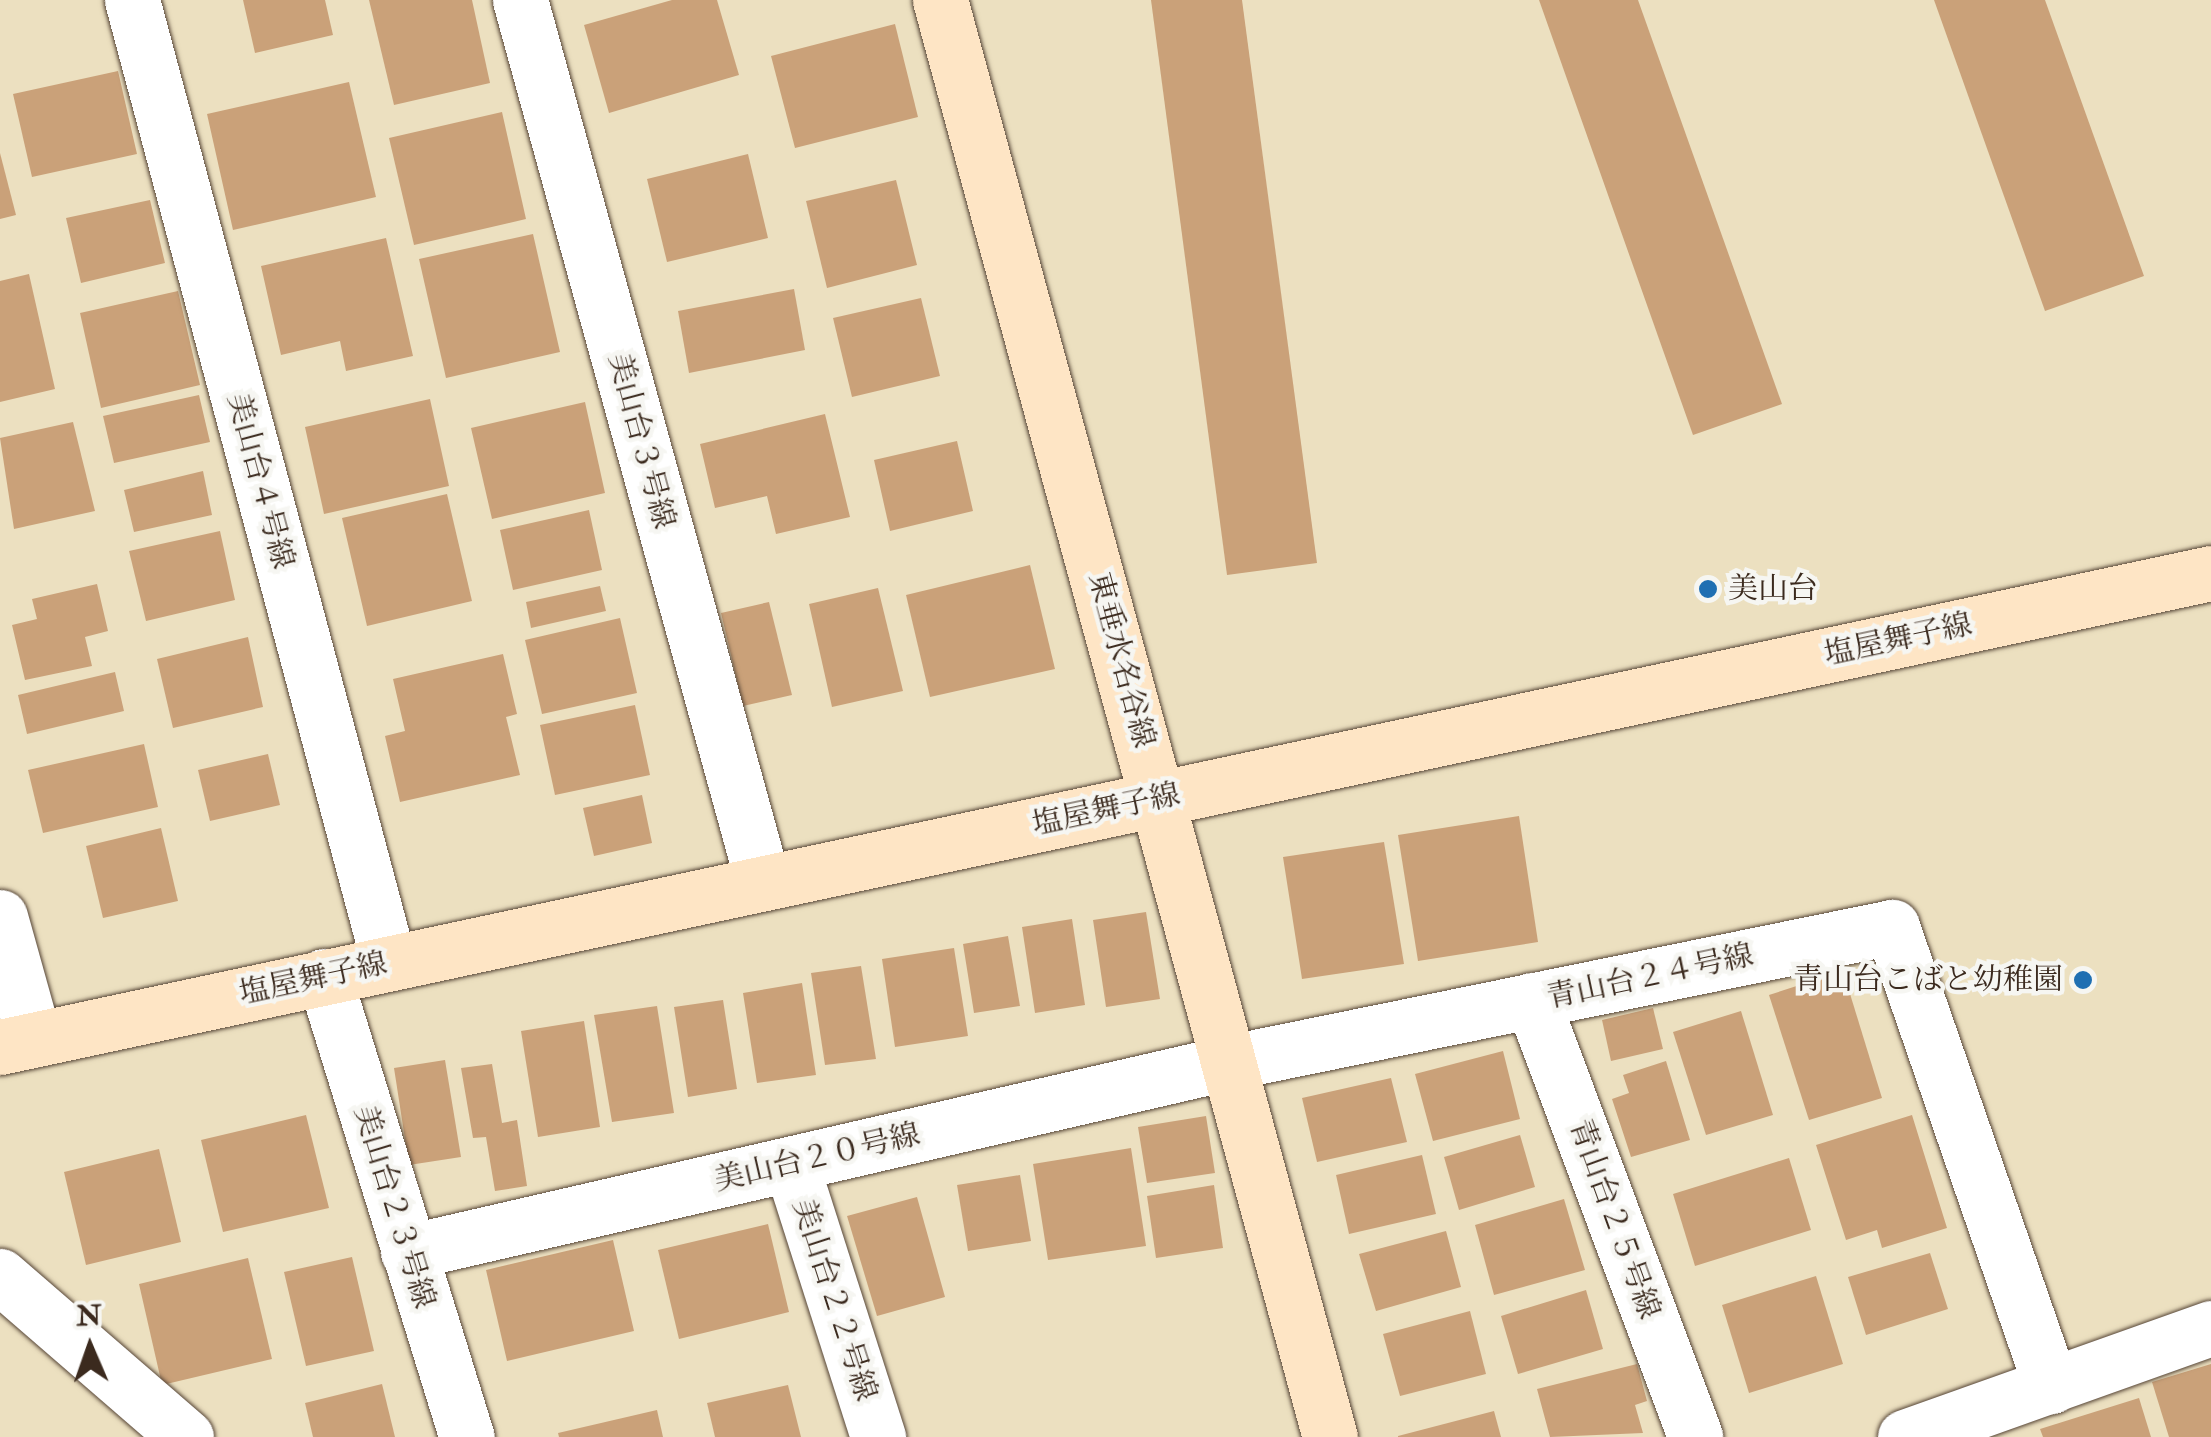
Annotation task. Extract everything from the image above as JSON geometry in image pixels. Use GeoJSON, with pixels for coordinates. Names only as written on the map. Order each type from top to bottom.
{"type":"FeatureCollection","features":[{"type":"Feature","properties":{"kind":"street","name":"美山台４号線"},"geometry":{"type":"LineString","coordinates":[[132,0],[388,963]]}},
{"type":"Feature","properties":{"kind":"street","name":"美山台３号線"},"geometry":{"type":"LineString","coordinates":[[520,0],[763,883]]}},
{"type":"Feature","properties":{"kind":"street","name":"東垂水名谷線"},"geometry":{"type":"LineString","coordinates":[[940,0],[1330,1437]]}},
{"type":"Feature","properties":{"kind":"street","name":"塩屋舞子線"},"geometry":{"type":"LineString","coordinates":[[17,1043],[2211,573]]}},
{"type":"Feature","properties":{"kind":"street"},"geometry":{"type":"LineString","coordinates":[[0,917],[17,1043]]}},
{"type":"Feature","properties":{"kind":"street","name":"青山台２４号線"},"geometry":{"type":"LineString","coordinates":[[1226,1064],[1892,927],[2051,1386]]}},
{"type":"Feature","properties":{"kind":"street","name":"美山台２３号線"},"geometry":{"type":"LineString","coordinates":[[324,976],[466,1437]]}},
{"type":"Feature","properties":{"kind":"street","name":"青山台２５号線"},"geometry":{"type":"LineString","coordinates":[[1532,1000],[1695,1437]]}},
{"type":"Feature","properties":{"kind":"street","name":"美山台２０号線"},"geometry":{"type":"LineString","coordinates":[[408,1252],[1226,1064]]}},
{"type":"Feature","properties":{"kind":"street","name":"美山台２２号線"},"geometry":{"type":"LineString","coordinates":[[791,1164],[878,1437]]}},
{"type":"Feature","properties":{"kind":"street"},"geometry":{"type":"LineString","coordinates":[[0,1276],[186,1437]]}},
{"type":"Feature","properties":{"kind":"street"},"geometry":{"type":"LineString","coordinates":[[1905,1437],[1990,1423],[2051,1386],[2211,1328]]}},
{"type":"Feature","properties":{"kind":"building"},"geometry":{"type":"Polygon","coordinates":[[[243,0],[325,0],[333,35],[255,53],[243,0]]]}},
{"type":"Feature","properties":{"kind":"building"},"geometry":{"type":"Polygon","coordinates":[[[369,0],[472,0],[490,83],[394,105],[369,0]]]}},
{"type":"Feature","properties":{"kind":"building"},"geometry":{"type":"Polygon","coordinates":[[[672,0],[717,0],[739,75],[609,113],[584,25],[672,0]]]}},
{"type":"Feature","properties":{"kind":"building"},"geometry":{"type":"Polygon","coordinates":[[[1151,0],[1242,0],[1317,563],[1227,575],[1151,0]]]}},
{"type":"Feature","properties":{"kind":"building"},"geometry":{"type":"Polygon","coordinates":[[[1539,0],[1638,0],[1782,404],[1693,435],[1539,0]]]}},
{"type":"Feature","properties":{"kind":"building"},"geometry":{"type":"Polygon","coordinates":[[[1934,0],[2045,0],[2144,276],[2045,311],[1934,0]]]}},
{"type":"Feature","properties":{"kind":"building"},"geometry":{"type":"Polygon","coordinates":[[[895,24],[918,117],[795,148],[771,56],[895,24]]]}},
{"type":"Feature","properties":{"kind":"building"},"geometry":{"type":"Polygon","coordinates":[[[118,71],[137,154],[32,177],[13,94],[118,71]]]}},
{"type":"Feature","properties":{"kind":"building"},"geometry":{"type":"Polygon","coordinates":[[[349,82],[376,197],[233,230],[207,114],[349,82]]]}},
{"type":"Feature","properties":{"kind":"building"},"geometry":{"type":"Polygon","coordinates":[[[502,112],[526,219],[414,245],[389,138],[502,112]]]}},
{"type":"Feature","properties":{"kind":"building"},"geometry":{"type":"Polygon","coordinates":[[[0,153],[16,215],[0,219],[0,153]]]}},
{"type":"Feature","properties":{"kind":"building"},"geometry":{"type":"Polygon","coordinates":[[[748,154],[768,238],[667,262],[647,179],[748,154]]]}},
{"type":"Feature","properties":{"kind":"building"},"geometry":{"type":"Polygon","coordinates":[[[896,180],[917,265],[827,288],[806,201],[896,180]]]}},
{"type":"Feature","properties":{"kind":"building"},"geometry":{"type":"Polygon","coordinates":[[[150,200],[165,263],[81,283],[66,218],[150,200]]]}},
{"type":"Feature","properties":{"kind":"building"},"geometry":{"type":"Polygon","coordinates":[[[533,234],[560,352],[446,378],[419,259],[533,234]]]}},
{"type":"Feature","properties":{"kind":"building"},"geometry":{"type":"Polygon","coordinates":[[[386,238],[413,356],[346,371],[340,341],[281,355],[261,266],[386,238]]]}},
{"type":"Feature","properties":{"kind":"building"},"geometry":{"type":"Polygon","coordinates":[[[29,274],[55,389],[0,402],[0,281],[29,274]]]}},
{"type":"Feature","properties":{"kind":"building"},"geometry":{"type":"Polygon","coordinates":[[[794,289],[805,350],[689,373],[678,311],[794,289]]]}},
{"type":"Feature","properties":{"kind":"building"},"geometry":{"type":"Polygon","coordinates":[[[178,291],[200,385],[101,408],[80,313],[178,291]]]}},
{"type":"Feature","properties":{"kind":"building"},"geometry":{"type":"Polygon","coordinates":[[[921,298],[940,376],[852,397],[833,318],[921,298]]]}},
{"type":"Feature","properties":{"kind":"building"},"geometry":{"type":"Polygon","coordinates":[[[199,395],[210,442],[114,463],[103,416],[199,395]]]}},
{"type":"Feature","properties":{"kind":"building"},"geometry":{"type":"Polygon","coordinates":[[[430,399],[449,486],[324,514],[305,427],[430,399]]]}},
{"type":"Feature","properties":{"kind":"building"},"geometry":{"type":"Polygon","coordinates":[[[585,402],[605,493],[492,519],[471,428],[585,402]]]}},
{"type":"Feature","properties":{"kind":"building"},"geometry":{"type":"Polygon","coordinates":[[[825,414],[850,517],[776,534],[767,496],[715,508],[700,444],[825,414]]]}},
{"type":"Feature","properties":{"kind":"building"},"geometry":{"type":"Polygon","coordinates":[[[73,422],[95,511],[14,529],[0,438],[73,422]]]}},
{"type":"Feature","properties":{"kind":"building"},"geometry":{"type":"Polygon","coordinates":[[[957,441],[973,511],[890,531],[874,460],[957,441]]]}},
{"type":"Feature","properties":{"kind":"building"},"geometry":{"type":"Polygon","coordinates":[[[203,471],[212,515],[134,532],[124,490],[203,471]]]}},
{"type":"Feature","properties":{"kind":"building"},"geometry":{"type":"Polygon","coordinates":[[[447,494],[472,601],[367,626],[342,518],[447,494]]]}},
{"type":"Feature","properties":{"kind":"building"},"geometry":{"type":"Polygon","coordinates":[[[589,510],[602,570],[513,590],[500,530],[589,510]]]}},
{"type":"Feature","properties":{"kind":"building"},"geometry":{"type":"Polygon","coordinates":[[[220,531],[235,600],[146,621],[129,551],[220,531]]]}},
{"type":"Feature","properties":{"kind":"building"},"geometry":{"type":"Polygon","coordinates":[[[1030,565],[1055,669],[930,697],[906,595],[1030,565]]]}},
{"type":"Feature","properties":{"kind":"building"},"geometry":{"type":"Polygon","coordinates":[[[97,584],[108,631],[85,637],[92,666],[25,680],[12,625],[37,619],[32,599],[97,584]]]}},
{"type":"Feature","properties":{"kind":"building"},"geometry":{"type":"Polygon","coordinates":[[[600,586],[606,611],[531,628],[526,602],[600,586]]]}},
{"type":"Feature","properties":{"kind":"building"},"geometry":{"type":"Polygon","coordinates":[[[878,588],[903,691],[832,707],[809,604],[878,588]]]}},
{"type":"Feature","properties":{"kind":"building"},"geometry":{"type":"Polygon","coordinates":[[[769,602],[792,695],[743,706],[721,613],[769,602]]]}},
{"type":"Feature","properties":{"kind":"building"},"geometry":{"type":"Polygon","coordinates":[[[620,618],[637,693],[542,714],[525,640],[620,618]]]}},
{"type":"Feature","properties":{"kind":"building"},"geometry":{"type":"Polygon","coordinates":[[[248,637],[263,707],[173,728],[157,659],[248,637]]]}},
{"type":"Feature","properties":{"kind":"building"},"geometry":{"type":"Polygon","coordinates":[[[503,654],[517,714],[506,717],[520,775],[400,802],[385,736],[405,731],[393,679],[503,654]]]}},
{"type":"Feature","properties":{"kind":"building"},"geometry":{"type":"Polygon","coordinates":[[[115,672],[124,711],[27,734],[18,695],[115,672]]]}},
{"type":"Feature","properties":{"kind":"building"},"geometry":{"type":"Polygon","coordinates":[[[635,705],[650,775],[555,795],[540,725],[635,705]]]}},
{"type":"Feature","properties":{"kind":"building"},"geometry":{"type":"Polygon","coordinates":[[[144,744],[158,807],[43,833],[28,770],[144,744]]]}},
{"type":"Feature","properties":{"kind":"building"},"geometry":{"type":"Polygon","coordinates":[[[268,754],[280,805],[210,821],[198,770],[268,754]]]}},
{"type":"Feature","properties":{"kind":"building"},"geometry":{"type":"Polygon","coordinates":[[[642,795],[652,843],[594,856],[583,808],[642,795]]]}},
{"type":"Feature","properties":{"kind":"building"},"geometry":{"type":"Polygon","coordinates":[[[1519,816],[1538,942],[1418,961],[1398,835],[1519,816]]]}},
{"type":"Feature","properties":{"kind":"building"},"geometry":{"type":"Polygon","coordinates":[[[161,828],[178,901],[103,918],[86,846],[161,828]]]}},
{"type":"Feature","properties":{"kind":"building"},"geometry":{"type":"Polygon","coordinates":[[[1384,842],[1404,964],[1302,979],[1283,857],[1384,842]]]}},
{"type":"Feature","properties":{"kind":"building"},"geometry":{"type":"Polygon","coordinates":[[[1146,912],[1160,999],[1106,1007],[1093,920],[1146,912]]]}},
{"type":"Feature","properties":{"kind":"building"},"geometry":{"type":"Polygon","coordinates":[[[1072,919],[1085,1005],[1035,1013],[1022,927],[1072,919]]]}},
{"type":"Feature","properties":{"kind":"building"},"geometry":{"type":"Polygon","coordinates":[[[1008,936],[1020,1006],[974,1013],[963,944],[1008,936]]]}},
{"type":"Feature","properties":{"kind":"building"},"geometry":{"type":"Polygon","coordinates":[[[954,948],[968,1036],[895,1047],[882,959],[954,948]]]}},
{"type":"Feature","properties":{"kind":"building"},"geometry":{"type":"Polygon","coordinates":[[[861,966],[876,1059],[825,1065],[811,973],[861,966]]]}},
{"type":"Feature","properties":{"kind":"building"},"geometry":{"type":"Polygon","coordinates":[[[1843,971],[1882,1098],[1809,1120],[1769,995],[1843,971]]]}},
{"type":"Feature","properties":{"kind":"building"},"geometry":{"type":"Polygon","coordinates":[[[802,983],[816,1075],[757,1083],[743,993],[802,983]]]}},
{"type":"Feature","properties":{"kind":"building"},"geometry":{"type":"Polygon","coordinates":[[[723,1000],[737,1089],[688,1097],[674,1007],[723,1000]]]}},
{"type":"Feature","properties":{"kind":"building"},"geometry":{"type":"Polygon","coordinates":[[[657,1006],[674,1113],[612,1122],[594,1015],[657,1006]]]}},
{"type":"Feature","properties":{"kind":"building"},"geometry":{"type":"Polygon","coordinates":[[[1653,1008],[1663,1049],[1611,1061],[1602,1020],[1653,1008]]]}},
{"type":"Feature","properties":{"kind":"building"},"geometry":{"type":"Polygon","coordinates":[[[1741,1011],[1773,1115],[1706,1135],[1673,1032],[1741,1011]]]}},
{"type":"Feature","properties":{"kind":"building"},"geometry":{"type":"Polygon","coordinates":[[[584,1021],[600,1127],[538,1137],[521,1031],[584,1021]]]}},
{"type":"Feature","properties":{"kind":"building"},"geometry":{"type":"Polygon","coordinates":[[[1503,1051],[1520,1119],[1433,1141],[1415,1074],[1503,1051]]]}},
{"type":"Feature","properties":{"kind":"building"},"geometry":{"type":"Polygon","coordinates":[[[445,1060],[461,1157],[409,1165],[394,1068],[445,1060]]]}},
{"type":"Feature","properties":{"kind":"building"},"geometry":{"type":"Polygon","coordinates":[[[1666,1061],[1690,1140],[1631,1157],[1612,1099],[1629,1093],[1623,1075],[1666,1061]]]}},
{"type":"Feature","properties":{"kind":"building"},"geometry":{"type":"Polygon","coordinates":[[[492,1064],[502,1123],[517,1120],[527,1186],[495,1191],[486,1137],[473,1138],[461,1068],[492,1064]]]}},
{"type":"Feature","properties":{"kind":"building"},"geometry":{"type":"Polygon","coordinates":[[[1391,1078],[1407,1142],[1317,1162],[1302,1098],[1391,1078]]]}},
{"type":"Feature","properties":{"kind":"building"},"geometry":{"type":"Polygon","coordinates":[[[306,1115],[329,1208],[223,1232],[201,1140],[306,1115]]]}},
{"type":"Feature","properties":{"kind":"building"},"geometry":{"type":"Polygon","coordinates":[[[1912,1115],[1947,1228],[1882,1248],[1877,1230],[1846,1240],[1816,1145],[1912,1115]]]}},
{"type":"Feature","properties":{"kind":"building"},"geometry":{"type":"Polygon","coordinates":[[[1206,1116],[1215,1173],[1147,1183],[1138,1127],[1206,1116]]]}},
{"type":"Feature","properties":{"kind":"building"},"geometry":{"type":"Polygon","coordinates":[[[1520,1135],[1535,1187],[1459,1210],[1444,1157],[1520,1135]]]}},
{"type":"Feature","properties":{"kind":"building"},"geometry":{"type":"Polygon","coordinates":[[[1131,1148],[1146,1246],[1048,1260],[1033,1164],[1131,1148]]]}},
{"type":"Feature","properties":{"kind":"building"},"geometry":{"type":"Polygon","coordinates":[[[159,1149],[181,1242],[86,1265],[64,1172],[159,1149]]]}},
{"type":"Feature","properties":{"kind":"building"},"geometry":{"type":"Polygon","coordinates":[[[1422,1155],[1436,1214],[1349,1234],[1336,1175],[1422,1155]]]}},
{"type":"Feature","properties":{"kind":"building"},"geometry":{"type":"Polygon","coordinates":[[[1789,1158],[1811,1230],[1695,1266],[1673,1194],[1789,1158]]]}},
{"type":"Feature","properties":{"kind":"building"},"geometry":{"type":"Polygon","coordinates":[[[1020,1175],[1031,1241],[968,1251],[957,1185],[1020,1175]]]}},
{"type":"Feature","properties":{"kind":"building"},"geometry":{"type":"Polygon","coordinates":[[[1214,1185],[1223,1248],[1156,1258],[1147,1196],[1214,1185]]]}},
{"type":"Feature","properties":{"kind":"building"},"geometry":{"type":"Polygon","coordinates":[[[917,1197],[945,1297],[877,1316],[847,1216],[917,1197]]]}},
{"type":"Feature","properties":{"kind":"building"},"geometry":{"type":"Polygon","coordinates":[[[1564,1199],[1585,1270],[1494,1295],[1475,1225],[1564,1199]]]}},
{"type":"Feature","properties":{"kind":"building"},"geometry":{"type":"Polygon","coordinates":[[[768,1224],[789,1312],[679,1339],[658,1250],[768,1224]]]}},
{"type":"Feature","properties":{"kind":"building"},"geometry":{"type":"Polygon","coordinates":[[[1446,1231],[1461,1287],[1376,1311],[1359,1254],[1446,1231]]]}},
{"type":"Feature","properties":{"kind":"building"},"geometry":{"type":"Polygon","coordinates":[[[613,1240],[634,1331],[507,1361],[486,1270],[613,1240]]]}},
{"type":"Feature","properties":{"kind":"building"},"geometry":{"type":"Polygon","coordinates":[[[1930,1253],[1948,1309],[1866,1335],[1848,1277],[1930,1253]]]}},
{"type":"Feature","properties":{"kind":"building"},"geometry":{"type":"Polygon","coordinates":[[[352,1257],[374,1351],[306,1366],[284,1272],[352,1257]]]}},
{"type":"Feature","properties":{"kind":"building"},"geometry":{"type":"Polygon","coordinates":[[[248,1258],[272,1359],[162,1385],[139,1284],[248,1258]]]}},
{"type":"Feature","properties":{"kind":"building"},"geometry":{"type":"Polygon","coordinates":[[[1816,1276],[1843,1364],[1749,1393],[1722,1305],[1816,1276]]]}},
{"type":"Feature","properties":{"kind":"building"},"geometry":{"type":"Polygon","coordinates":[[[1586,1290],[1603,1349],[1518,1374],[1501,1316],[1586,1290]]]}},
{"type":"Feature","properties":{"kind":"building"},"geometry":{"type":"Polygon","coordinates":[[[1470,1311],[1486,1374],[1400,1396],[1383,1334],[1470,1311]]]}},
{"type":"Feature","properties":{"kind":"building"},"geometry":{"type":"Polygon","coordinates":[[[1637,1364],[1647,1401],[1635,1405],[1643,1433],[1550,1437],[1537,1389],[1637,1364]]]}},
{"type":"Feature","properties":{"kind":"building"},"geometry":{"type":"Polygon","coordinates":[[[2211,1364],[2211,1437],[2169,1437],[2152,1382],[2211,1364]]]}},
{"type":"Feature","properties":{"kind":"building"},"geometry":{"type":"Polygon","coordinates":[[[382,1384],[395,1437],[313,1437],[305,1403],[382,1384]]]}},
{"type":"Feature","properties":{"kind":"building"},"geometry":{"type":"Polygon","coordinates":[[[788,1385],[801,1437],[715,1437],[707,1403],[788,1385]]]}},
{"type":"Feature","properties":{"kind":"building"},"geometry":{"type":"Polygon","coordinates":[[[2139,1398],[2151,1437],[2043,1437],[2040,1429],[2139,1398]]]}},
{"type":"Feature","properties":{"kind":"building"},"geometry":{"type":"Polygon","coordinates":[[[657,1410],[663,1437],[559,1437],[558,1433],[657,1410]]]}},
{"type":"Feature","properties":{"kind":"building"},"geometry":{"type":"Polygon","coordinates":[[[1494,1411],[1501,1437],[1398,1437],[1398,1436],[1494,1411]]]}},
{"type":"Feature","properties":{"kind":"place","name":"美山台"},"geometry":{"type":"Point","coordinates":[1708,589]}},
{"type":"Feature","properties":{"kind":"place","name":"青山台こばと幼稚園"},"geometry":{"type":"Point","coordinates":[2083,980]}}]}
